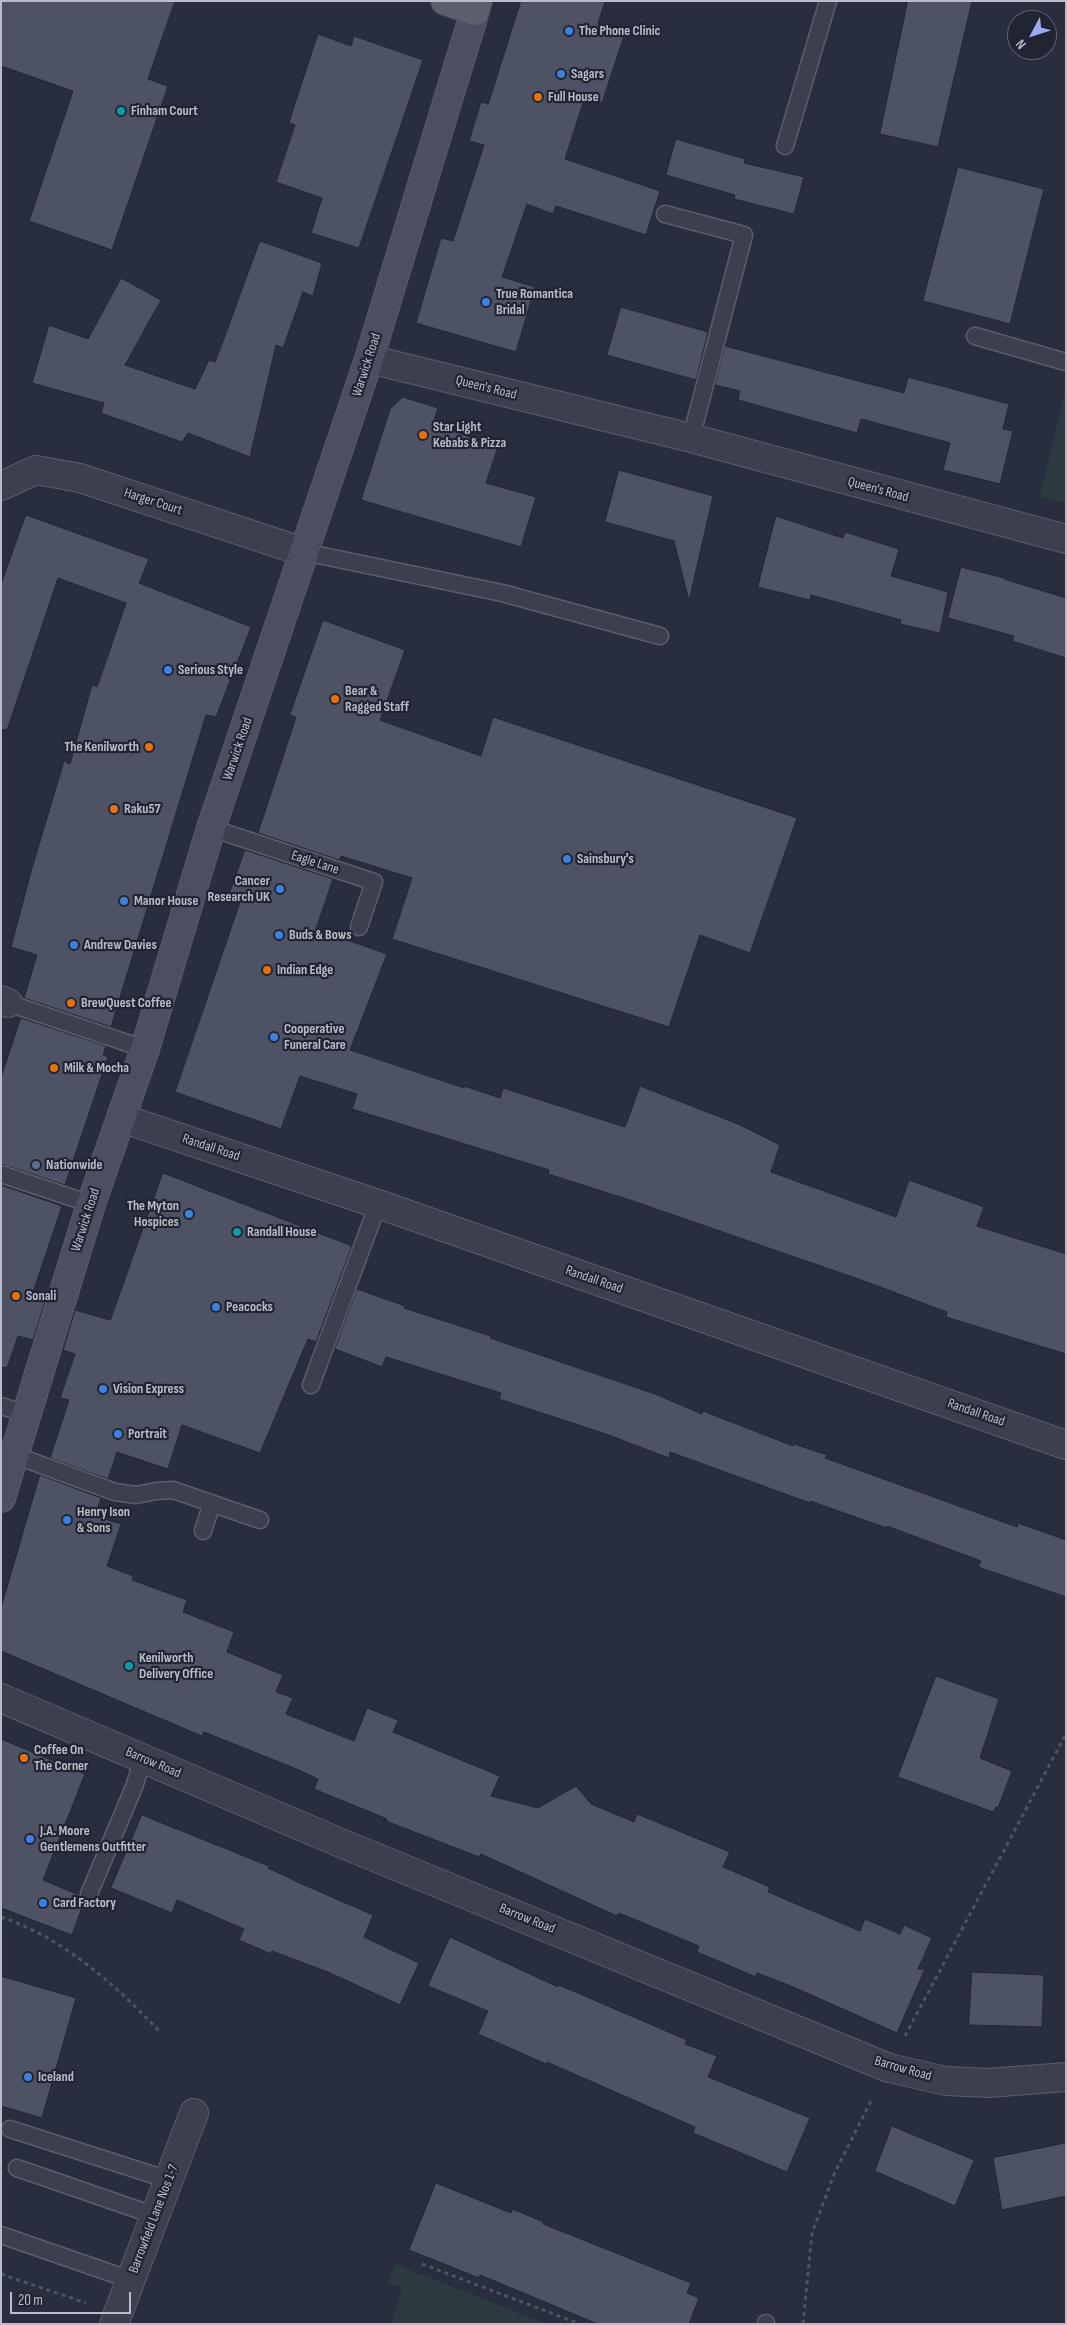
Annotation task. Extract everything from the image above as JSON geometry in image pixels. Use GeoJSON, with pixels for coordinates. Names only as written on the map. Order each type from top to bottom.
{"type":"FeatureCollection","features":[{"type":"Feature","properties":{"kind":"main road"},"geometry":{"type":"LineString","coordinates":[[445,1],[477,6]]}},
{"type":"Feature","properties":{"kind":"main road","name":"Warwick Road"},"geometry":{"type":"LineString","coordinates":[[1,1498],[14,1455],[14,1410],[91,1204],[145,1049],[211,828],[369,359],[477,6]]}},
{"type":"Feature","properties":{"kind":"street","name":"Queen's Road"},"geometry":{"type":"LineString","coordinates":[[369,359],[691,438],[1066,539]]}},
{"type":"Feature","properties":{"kind":"street","name":"Harger Court"},"geometry":{"type":"LineString","coordinates":[[3,480],[36,470],[80,478],[304,552]]}},
{"type":"Feature","properties":{"kind":"street","name":"Randall Road"},"geometry":{"type":"LineString","coordinates":[[121,1118],[378,1204],[1066,1445]]}},
{"type":"Feature","properties":{"kind":"street","name":"Barrow Road"},"geometry":{"type":"LineString","coordinates":[[1,1698],[343,1844],[889,2068],[946,2081],[989,2083],[1066,2076]]}},
{"type":"Feature","properties":{"kind":"street","name":"Barrowfield Lane Nos 1-7"},"geometry":{"type":"LineString","coordinates":[[116,2318],[194,2113]]}},
{"type":"Feature","properties":{"kind":"lane"},"geometry":{"type":"LineString","coordinates":[[785,146],[828,1]]}},
{"type":"Feature","properties":{"kind":"lane"},"geometry":{"type":"LineString","coordinates":[[665,214],[744,235],[691,438]]}},
{"type":"Feature","properties":{"kind":"lane"},"geometry":{"type":"LineString","coordinates":[[975,336],[1066,362]]}},
{"type":"Feature","properties":{"kind":"lane"},"geometry":{"type":"LineString","coordinates":[[304,552],[502,593],[660,636]]}},
{"type":"Feature","properties":{"kind":"lane","name":"Eagle Lane"},"geometry":{"type":"LineString","coordinates":[[211,828],[374,882],[359,927]]}},
{"type":"Feature","properties":{"kind":"lane"},"geometry":{"type":"LineString","coordinates":[[5,1002],[145,1049]]}},
{"type":"Feature","properties":{"kind":"lane"},"geometry":{"type":"LineString","coordinates":[[1,1174],[91,1204]]}},
{"type":"Feature","properties":{"kind":"lane"},"geometry":{"type":"LineString","coordinates":[[311,1385],[378,1204]]}},
{"type":"Feature","properties":{"kind":"lane"},"geometry":{"type":"LineString","coordinates":[[14,1455],[115,1492],[136,1496],[156,1491],[173,1490],[260,1520]]}},
{"type":"Feature","properties":{"kind":"lane"},"geometry":{"type":"LineString","coordinates":[[203,1531],[212,1503]]}},
{"type":"Feature","properties":{"kind":"lane"},"geometry":{"type":"LineString","coordinates":[[88,1894],[134,1787],[143,1759]]}},
{"type":"Feature","properties":{"kind":"lane"},"geometry":{"type":"LineString","coordinates":[[10,2129],[169,2180]]}},
{"type":"Feature","properties":{"kind":"lane"},"geometry":{"type":"LineString","coordinates":[[17,2168],[156,2216]]}},
{"type":"Feature","properties":{"kind":"lane"},"geometry":{"type":"LineString","coordinates":[[1,2235],[131,2280]]}},
{"type":"Feature","properties":{"kind":"path"},"geometry":{"type":"LineString","coordinates":[[803,2324],[812,2233],[835,2172],[1066,1734]]}},
{"type":"Feature","properties":{"kind":"path"},"geometry":{"type":"LineString","coordinates":[[1,1917],[39,1933],[63,1948],[127,2000],[159,2031]]}},
{"type":"Feature","properties":{"kind":"path"},"geometry":{"type":"LineString","coordinates":[[422,2264],[580,2324]]}},
{"type":"Feature","properties":{"kind":"path"},"geometry":{"type":"LineString","coordinates":[[1,2274],[116,2318]]}},
{"type":"Feature","properties":{"kind":"shaded area"},"geometry":{"type":"Polygon","coordinates":[[[1066,386],[1066,503],[1040,497],[1066,386]]]}},
{"type":"Feature","properties":{"kind":"shaded area"},"geometry":{"type":"Polygon","coordinates":[[[395,2264],[547,2324],[391,2324],[402,2288],[388,2283],[395,2264]]]}},
{"type":"Feature","properties":{"kind":"building","name":"Finham Court"},"geometry":{"type":"Polygon","coordinates":[[[1,1],[175,1],[148,79],[168,86],[112,250],[29,221],[73,91],[1,66],[1,1]]]}},
{"type":"Feature","properties":{"kind":"building"},"geometry":{"type":"Polygon","coordinates":[[[521,1],[605,1],[598,24],[625,33],[602,103],[585,97],[565,159],[660,191],[646,235],[556,206],[553,214],[527,204],[502,277],[535,287],[516,352],[416,323],[441,238],[453,241],[484,145],[469,141],[481,102],[488,104],[521,1]]]}},
{"type":"Feature","properties":{"kind":"building"},"geometry":{"type":"Polygon","coordinates":[[[908,1],[972,1],[938,147],[880,134],[908,1]]]}},
{"type":"Feature","properties":{"kind":"building"},"geometry":{"type":"Polygon","coordinates":[[[318,34],[351,46],[354,36],[423,60],[359,248],[311,233],[322,198],[276,182],[295,125],[289,123],[318,34]]]}},
{"type":"Feature","properties":{"kind":"building"},"geometry":{"type":"Polygon","coordinates":[[[676,139],[745,159],[744,163],[804,177],[794,214],[734,199],[735,195],[666,175],[676,139]]]}},
{"type":"Feature","properties":{"kind":"building"},"geometry":{"type":"Polygon","coordinates":[[[958,167],[1044,189],[1010,324],[923,301],[958,167]]]}},
{"type":"Feature","properties":{"kind":"building"},"geometry":{"type":"Polygon","coordinates":[[[260,241],[322,263],[313,296],[303,292],[283,348],[276,345],[250,457],[188,433],[182,442],[101,413],[104,403],[32,383],[49,325],[88,339],[121,278],[161,300],[125,365],[195,389],[209,360],[215,362],[260,241]]]}},
{"type":"Feature","properties":{"kind":"building"},"geometry":{"type":"Polygon","coordinates":[[[621,307],[708,332],[696,380],[607,355],[621,307]]]}},
{"type":"Feature","properties":{"kind":"building"},"geometry":{"type":"Polygon","coordinates":[[[725,346],[904,393],[908,377],[1009,404],[1003,429],[1013,431],[1000,484],[943,470],[950,443],[861,419],[857,433],[738,400],[740,391],[715,385],[725,346]]]}},
{"type":"Feature","properties":{"kind":"building"},"geometry":{"type":"Polygon","coordinates":[[[403,397],[438,408],[433,424],[498,447],[486,483],[536,497],[521,547],[361,500],[390,409],[403,397]]]}},
{"type":"Feature","properties":{"kind":"building"},"geometry":{"type":"Polygon","coordinates":[[[619,470],[713,496],[689,601],[674,541],[605,522],[619,470]]]}},
{"type":"Feature","properties":{"kind":"building"},"geometry":{"type":"Polygon","coordinates":[[[26,515],[149,559],[139,583],[251,627],[216,717],[206,715],[111,1027],[24,998],[37,955],[11,947],[64,761],[70,764],[92,685],[97,687],[126,603],[58,578],[7,730],[1,729],[1,584],[26,515]]]}},
{"type":"Feature","properties":{"kind":"building"},"geometry":{"type":"Polygon","coordinates":[[[776,516],[843,538],[845,532],[899,549],[891,576],[948,592],[940,633],[900,624],[901,620],[811,595],[810,600],[758,587],[776,516]]]}},
{"type":"Feature","properties":{"kind":"building"},"geometry":{"type":"Polygon","coordinates":[[[961,567],[1004,578],[1066,598],[1066,658],[1012,641],[1014,636],[948,618],[961,567]]]}},
{"type":"Feature","properties":{"kind":"building","name":"Sainsbury's"},"geometry":{"type":"Polygon","coordinates":[[[323,620],[405,650],[380,720],[481,756],[493,717],[797,818],[750,953],[700,935],[669,1027],[392,939],[412,878],[341,856],[339,860],[258,833],[296,717],[290,715],[323,620]]]}},
{"type":"Feature","properties":{"kind":"building"},"geometry":{"type":"Polygon","coordinates":[[[245,850],[333,879],[316,929],[387,954],[350,1050],[464,1088],[464,1086],[500,1098],[503,1088],[625,1127],[640,1086],[738,1124],[780,1145],[771,1172],[896,1217],[909,1180],[984,1207],[977,1226],[1066,1254],[1066,1354],[946,1317],[947,1312],[867,1282],[633,1201],[548,1174],[549,1170],[352,1109],[357,1094],[300,1076],[281,1129],[175,1092],[240,902],[228,898],[245,850]]]}},
{"type":"Feature","properties":{"kind":"building"},"geometry":{"type":"Polygon","coordinates":[[[21,1018],[106,1046],[103,1055],[108,1057],[65,1185],[1,1164],[1,1078],[21,1018]]]}},
{"type":"Feature","properties":{"kind":"building"},"geometry":{"type":"Polygon","coordinates":[[[163,1173],[352,1246],[316,1342],[308,1339],[260,1453],[182,1425],[168,1469],[117,1452],[108,1479],[50,1458],[69,1400],[60,1398],[75,1354],[63,1350],[75,1310],[110,1320],[163,1173]]]}},
{"type":"Feature","properties":{"kind":"building"},"geometry":{"type":"Polygon","coordinates":[[[1,1185],[62,1206],[31,1298],[45,1302],[33,1340],[18,1336],[7,1368],[1,1367],[1,1185]]]}},
{"type":"Feature","properties":{"kind":"building"},"geometry":{"type":"Polygon","coordinates":[[[357,1289],[405,1306],[404,1308],[491,1336],[490,1338],[655,1394],[702,1414],[703,1411],[793,1446],[794,1444],[827,1455],[825,1458],[1017,1527],[1018,1523],[1066,1540],[1066,1597],[978,1567],[981,1561],[887,1526],[887,1528],[810,1501],[810,1503],[670,1452],[669,1458],[606,1434],[499,1399],[501,1393],[386,1357],[382,1367],[335,1349],[357,1289]]]}},
{"type":"Feature","properties":{"kind":"building"},"geometry":{"type":"Polygon","coordinates":[[[40,1475],[101,1498],[95,1516],[121,1524],[107,1566],[133,1576],[132,1580],[187,1600],[183,1612],[234,1632],[227,1652],[283,1675],[276,1692],[293,1698],[286,1714],[354,1741],[367,1708],[398,1720],[393,1732],[500,1776],[491,1796],[538,1808],[576,1786],[591,1804],[634,1822],[637,1814],[730,1852],[723,1867],[770,1887],[768,1892],[860,1931],[865,1919],[900,1934],[904,1925],[932,1938],[918,1969],[925,1969],[897,2033],[791,1986],[757,1973],[756,1977],[697,1952],[699,1946],[619,1913],[617,1916],[481,1854],[479,1857],[386,1821],[387,1819],[314,1789],[318,1779],[299,1770],[204,1732],[202,1736],[1,1651],[1,1608],[40,1475]]]}},
{"type":"Feature","properties":{"kind":"building"},"geometry":{"type":"Polygon","coordinates":[[[936,1676],[999,1699],[980,1758],[1012,1771],[998,1808],[996,1807],[993,1812],[898,1777],[936,1676]]]}},
{"type":"Feature","properties":{"kind":"building"},"geometry":{"type":"Polygon","coordinates":[[[1,1739],[85,1774],[43,1880],[79,1895],[84,1902],[72,1935],[1,1908],[1,1739]]]}},
{"type":"Feature","properties":{"kind":"building"},"geometry":{"type":"Polygon","coordinates":[[[142,1815],[269,1866],[268,1868],[373,1915],[364,1937],[419,1963],[400,2005],[328,1972],[272,1951],[271,1954],[239,1940],[244,1929],[177,1900],[172,1913],[111,1888],[142,1815]]]}},
{"type":"Feature","properties":{"kind":"building"},"geometry":{"type":"Polygon","coordinates":[[[450,1937],[558,1987],[559,1985],[687,2040],[685,2044],[717,2056],[708,2077],[810,2118],[787,2172],[693,2133],[695,2127],[478,2034],[488,2011],[428,1986],[450,1937]]]}},
{"type":"Feature","properties":{"kind":"building"},"geometry":{"type":"Polygon","coordinates":[[[972,1972],[1044,1975],[1042,2027],[969,2025],[972,1972]]]}},
{"type":"Feature","properties":{"kind":"building","name":"Iceland"},"geometry":{"type":"Polygon","coordinates":[[[1,1976],[76,1998],[42,2118],[1,2106],[1,1976]]]}},
{"type":"Feature","properties":{"kind":"building"},"geometry":{"type":"Polygon","coordinates":[[[892,2126],[974,2160],[955,2206],[875,2171],[892,2126]]]}},
{"type":"Feature","properties":{"kind":"building"},"geometry":{"type":"Polygon","coordinates":[[[1066,2143],[1066,2196],[1002,2210],[993,2158],[1066,2143]]]}},
{"type":"Feature","properties":{"kind":"building"},"geometry":{"type":"Polygon","coordinates":[[[436,2183],[511,2213],[512,2209],[544,2222],[543,2224],[691,2283],[687,2293],[699,2298],[689,2324],[598,2324],[480,2275],[479,2278],[409,2250],[436,2183]]]}},
{"type":"Feature","properties":{"kind":"place","name":"The Phone Clinic"},"geometry":{"type":"Point","coordinates":[569,31]}},
{"type":"Feature","properties":{"kind":"place","name":"Sagars"},"geometry":{"type":"Point","coordinates":[561,74]}},
{"type":"Feature","properties":{"kind":"place","name":"Full House"},"geometry":{"type":"Point","coordinates":[538,97]}},
{"type":"Feature","properties":{"kind":"place","name":"Finham Court"},"geometry":{"type":"Point","coordinates":[121,111]}},
{"type":"Feature","properties":{"kind":"place","name":"True Romantica Bridal"},"geometry":{"type":"Point","coordinates":[486,302]}},
{"type":"Feature","properties":{"kind":"place","name":"Star Light Kebabs & Pizza"},"geometry":{"type":"Point","coordinates":[423,435]}},
{"type":"Feature","properties":{"kind":"place","name":"Serious Style"},"geometry":{"type":"Point","coordinates":[168,670]}},
{"type":"Feature","properties":{"kind":"place","name":"Bear & Ragged Staff"},"geometry":{"type":"Point","coordinates":[335,699]}},
{"type":"Feature","properties":{"kind":"place","name":"The Kenilworth"},"geometry":{"type":"Point","coordinates":[149,747]}},
{"type":"Feature","properties":{"kind":"place","name":"Raku57"},"geometry":{"type":"Point","coordinates":[114,809]}},
{"type":"Feature","properties":{"kind":"place","name":"Sainsbury's"},"geometry":{"type":"Point","coordinates":[567,859]}},
{"type":"Feature","properties":{"kind":"place","name":"Cancer Research UK"},"geometry":{"type":"Point","coordinates":[280,889]}},
{"type":"Feature","properties":{"kind":"place","name":"Manor House"},"geometry":{"type":"Point","coordinates":[124,901]}},
{"type":"Feature","properties":{"kind":"place","name":"Buds & Bows"},"geometry":{"type":"Point","coordinates":[279,935]}},
{"type":"Feature","properties":{"kind":"place","name":"Andrew Davies"},"geometry":{"type":"Point","coordinates":[74,945]}},
{"type":"Feature","properties":{"kind":"place","name":"Indian Edge"},"geometry":{"type":"Point","coordinates":[267,970]}},
{"type":"Feature","properties":{"kind":"place","name":"BrewQuest Coffee"},"geometry":{"type":"Point","coordinates":[71,1003]}},
{"type":"Feature","properties":{"kind":"place","name":"Cooperative Funeral Care"},"geometry":{"type":"Point","coordinates":[274,1037]}},
{"type":"Feature","properties":{"kind":"place","name":"Milk & Mocha"},"geometry":{"type":"Point","coordinates":[54,1068]}},
{"type":"Feature","properties":{"kind":"place","name":"Nationwide"},"geometry":{"type":"Point","coordinates":[36,1165]}},
{"type":"Feature","properties":{"kind":"place","name":"The Myton Hospices"},"geometry":{"type":"Point","coordinates":[189,1214]}},
{"type":"Feature","properties":{"kind":"place","name":"Randall House"},"geometry":{"type":"Point","coordinates":[237,1232]}},
{"type":"Feature","properties":{"kind":"place","name":"Sonali"},"geometry":{"type":"Point","coordinates":[16,1296]}},
{"type":"Feature","properties":{"kind":"place","name":"Peacocks"},"geometry":{"type":"Point","coordinates":[216,1307]}},
{"type":"Feature","properties":{"kind":"place","name":"Vision Express"},"geometry":{"type":"Point","coordinates":[103,1389]}},
{"type":"Feature","properties":{"kind":"place","name":"Portrait"},"geometry":{"type":"Point","coordinates":[118,1434]}},
{"type":"Feature","properties":{"kind":"place","name":"Henry Ison & Sons"},"geometry":{"type":"Point","coordinates":[67,1520]}},
{"type":"Feature","properties":{"kind":"place","name":"Kenilworth Delivery Office"},"geometry":{"type":"Point","coordinates":[129,1666]}},
{"type":"Feature","properties":{"kind":"place","name":"Coffee On The Corner"},"geometry":{"type":"Point","coordinates":[24,1758]}},
{"type":"Feature","properties":{"kind":"place","name":"J.A. Moore Gentlemens Outfitter"},"geometry":{"type":"Point","coordinates":[30,1839]}},
{"type":"Feature","properties":{"kind":"place","name":"Card Factory"},"geometry":{"type":"Point","coordinates":[43,1903]}},
{"type":"Feature","properties":{"kind":"place","name":"Iceland"},"geometry":{"type":"Point","coordinates":[28,2077]}}]}
